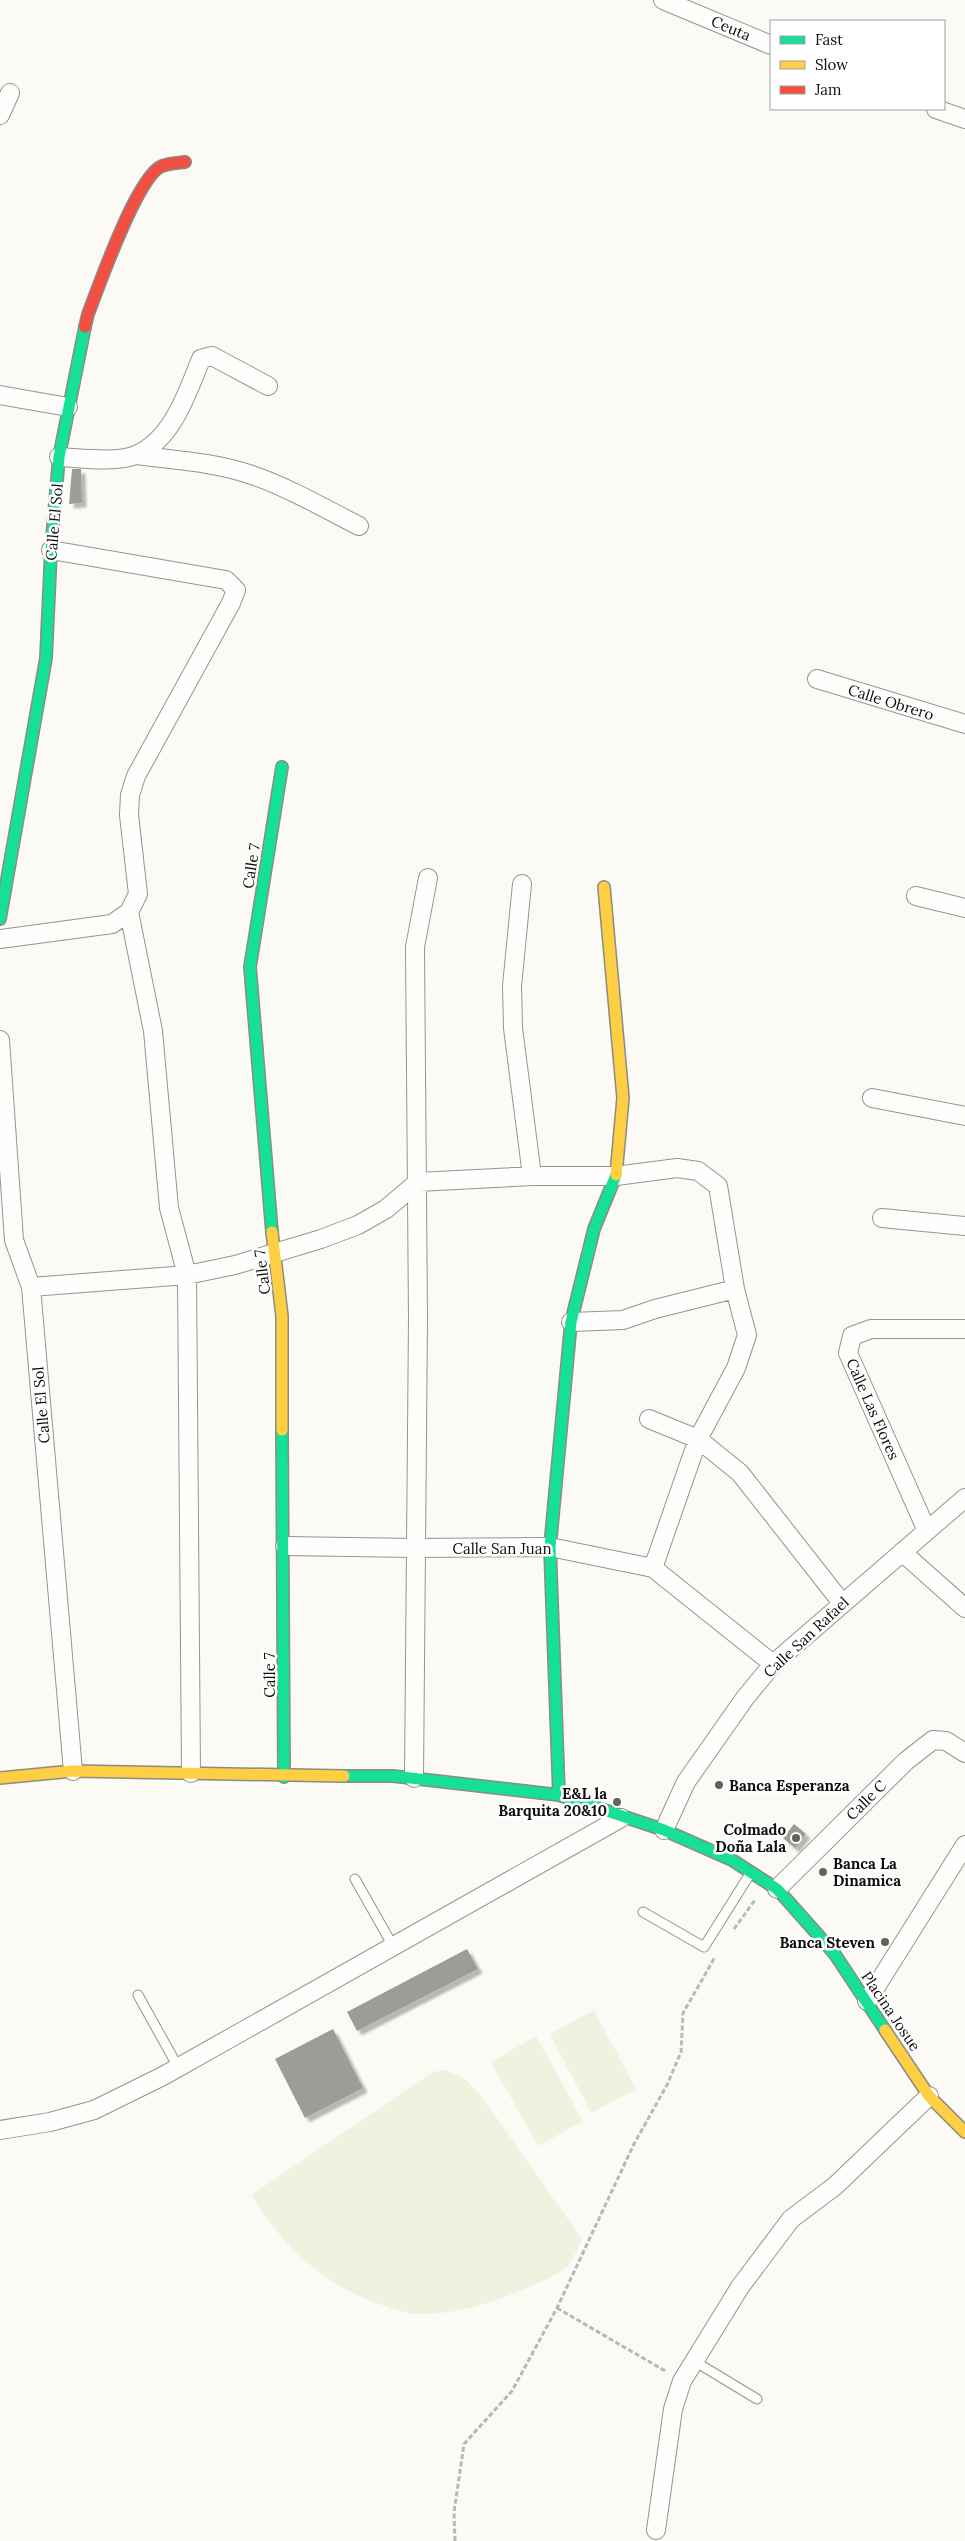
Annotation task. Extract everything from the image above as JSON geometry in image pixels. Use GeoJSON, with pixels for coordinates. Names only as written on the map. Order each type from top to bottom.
{"type":"FeatureCollection","features":[{"type":"Feature","properties":{"kind":"street","name":"Ceuta"},"geometry":{"type":"LineString","coordinates":[[662,0],[770,45]]}},
{"type":"Feature","properties":{"kind":"street"},"geometry":{"type":"LineString","coordinates":[[0,115],[10,93]]}},
{"type":"Feature","properties":{"kind":"street"},"geometry":{"type":"LineString","coordinates":[[939,110],[965,119]]}},
{"type":"Feature","properties":{"kind":"street","name":"Calle El Sol"},"geometry":{"type":"LineString","coordinates":[[0,919],[46,658],[51,550],[60,457],[68,407],[88,314],[129,213],[147,178],[161,166],[185,162]]}},
{"type":"Feature","properties":{"kind":"street"},"geometry":{"type":"LineString","coordinates":[[136,455],[161,437],[177,416],[201,359],[212,356],[268,386]]}},
{"type":"Feature","properties":{"kind":"street"},"geometry":{"type":"LineString","coordinates":[[0,395],[68,407]]}},
{"type":"Feature","properties":{"kind":"street"},"geometry":{"type":"LineString","coordinates":[[60,457],[107,459],[136,455],[207,464],[251,474],[292,491],[358,526]]}},
{"type":"Feature","properties":{"kind":"street"},"geometry":{"type":"LineString","coordinates":[[0,939],[112,924],[129,912],[138,894],[129,815],[130,795],[136,776],[231,603],[236,590],[226,580],[51,550]]}},
{"type":"Feature","properties":{"kind":"street","name":"Calle Obrero"},"geometry":{"type":"LineString","coordinates":[[817,679],[965,724]]}},
{"type":"Feature","properties":{"kind":"street","name":"Calle 7"},"geometry":{"type":"LineString","coordinates":[[282,767],[250,967],[274,1252],[282,1316],[285,1546],[284,1777]]}},
{"type":"Feature","properties":{"kind":"street"},"geometry":{"type":"LineString","coordinates":[[414,1778],[418,1182],[416,947],[428,878]]}},
{"type":"Feature","properties":{"kind":"street"},"geometry":{"type":"LineString","coordinates":[[522,884],[512,986],[513,1020],[532,1176]]}},
{"type":"Feature","properties":{"kind":"street"},"geometry":{"type":"LineString","coordinates":[[559,1795],[550,1547],[571,1322],[594,1228],[616,1176],[623,1098],[604,887]]}},
{"type":"Feature","properties":{"kind":"street"},"geometry":{"type":"LineString","coordinates":[[916,896],[965,908]]}},
{"type":"Feature","properties":{"kind":"street"},"geometry":{"type":"LineString","coordinates":[[129,912],[153,1031],[169,1208],[187,1275],[191,1774]]}},
{"type":"Feature","properties":{"kind":"street","name":"Calle El Sol"},"geometry":{"type":"LineString","coordinates":[[0,1040],[14,1240],[31,1287],[73,1771]]}},
{"type":"Feature","properties":{"kind":"street"},"geometry":{"type":"LineString","coordinates":[[872,1098],[965,1116]]}},
{"type":"Feature","properties":{"kind":"street"},"geometry":{"type":"LineString","coordinates":[[31,1287],[187,1275],[236,1265],[321,1239],[358,1225],[386,1209],[418,1182],[532,1176],[616,1176],[677,1168],[698,1172],[718,1186],[735,1289],[747,1335],[736,1368],[698,1439],[653,1568]]}},
{"type":"Feature","properties":{"kind":"street"},"geometry":{"type":"LineString","coordinates":[[882,1218],[965,1226]]}},
{"type":"Feature","properties":{"kind":"street"},"geometry":{"type":"LineString","coordinates":[[571,1322],[623,1320],[655,1309],[735,1289]]}},
{"type":"Feature","properties":{"kind":"street","name":"Calle Las Flores"},"geometry":{"type":"LineString","coordinates":[[927,1531],[848,1353],[852,1336],[872,1329],[965,1329]]}},
{"type":"Feature","properties":{"kind":"street"},"geometry":{"type":"LineString","coordinates":[[649,1419],[698,1439],[740,1473],[842,1603]]}},
{"type":"Feature","properties":{"kind":"street","name":"Calle San Rafael"},"geometry":{"type":"LineString","coordinates":[[664,1830],[686,1782],[745,1698],[774,1664],[965,1498]]}},
{"type":"Feature","properties":{"kind":"street","name":"Calle San Juan"},"geometry":{"type":"LineString","coordinates":[[285,1546],[415,1548],[550,1547],[653,1568],[774,1664]]}},
{"type":"Feature","properties":{"kind":"street"},"geometry":{"type":"LineString","coordinates":[[902,1552],[965,1608]]}},
{"type":"Feature","properties":{"kind":"street","name":"Calle C"},"geometry":{"type":"LineString","coordinates":[[772,1886],[906,1761],[933,1740],[946,1741],[965,1753]]}},
{"type":"Feature","properties":{"kind":"street","name":"Placina Josue"},"geometry":{"type":"LineString","coordinates":[[0,1778],[73,1771],[284,1777],[394,1776],[559,1795],[621,1818],[664,1830],[732,1860],[772,1886],[834,1953],[929,2096],[965,2132]]}},
{"type":"Feature","properties":{"kind":"street"},"geometry":{"type":"LineString","coordinates":[[0,2130],[50,2122],[94,2110],[178,2067],[621,1818]]}},
{"type":"Feature","properties":{"kind":"street"},"geometry":{"type":"LineString","coordinates":[[867,2001],[965,1845]]}},
{"type":"Feature","properties":{"kind":"street"},"geometry":{"type":"LineString","coordinates":[[656,2530],[672,2409],[682,2381],[740,2287],[791,2219],[835,2186],[929,2096]]}},
{"type":"Feature","properties":{"kind":"lane"},"geometry":{"type":"LineString","coordinates":[[643,1912],[704,1946],[752,1872]]}},
{"type":"Feature","properties":{"kind":"lane"},"geometry":{"type":"LineString","coordinates":[[354,1879],[393,1946]]}},
{"type":"Feature","properties":{"kind":"lane"},"geometry":{"type":"LineString","coordinates":[[138,1995],[178,2067]]}},
{"type":"Feature","properties":{"kind":"lane"},"geometry":{"type":"LineString","coordinates":[[694,2361],[758,2399]]}},
{"type":"Feature","properties":{"kind":"path"},"geometry":{"type":"LineString","coordinates":[[733,1931],[772,1886]]}},
{"type":"Feature","properties":{"kind":"path"},"geometry":{"type":"LineString","coordinates":[[456,2541],[454,2512],[464,2444],[512,2391],[557,2308],[634,2144],[667,2085],[682,2052],[683,2013],[716,1955]]}},
{"type":"Feature","properties":{"kind":"path"},"geometry":{"type":"LineString","coordinates":[[557,2308],[682,2381]]}},
{"type":"Feature","properties":{"kind":"green space"},"geometry":{"type":"Polygon","coordinates":[[[594,2010],[636,2089],[591,2113],[550,2034],[594,2010]]]}},
{"type":"Feature","properties":{"kind":"green space"},"geometry":{"type":"Polygon","coordinates":[[[536,2036],[583,2121],[538,2146],[491,2062],[536,2036]]]}},
{"type":"Feature","properties":{"kind":"green space"},"geometry":{"type":"Polygon","coordinates":[[[446,2070],[465,2079],[482,2097],[582,2239],[574,2256],[564,2270],[507,2296],[450,2312],[407,2313],[364,2298],[325,2276],[291,2248],[263,2214],[251,2195],[433,2072],[446,2070]]]}},
{"type":"Feature","properties":{"kind":"building"},"geometry":{"type":"Polygon","coordinates":[[[72,469],[81,469],[82,503],[69,504],[72,469]]]}},
{"type":"Feature","properties":{"kind":"building"},"geometry":{"type":"Polygon","coordinates":[[[794,1824],[806,1834],[795,1848],[783,1838],[794,1824]]]}},
{"type":"Feature","properties":{"kind":"building"},"geometry":{"type":"Polygon","coordinates":[[[467,1949],[478,1969],[357,2031],[347,2012],[467,1949]]]}},
{"type":"Feature","properties":{"kind":"building"},"geometry":{"type":"Polygon","coordinates":[[[333,2029],[363,2088],[305,2118],[275,2059],[333,2029]]]}},
{"type":"Feature","properties":{"kind":"traffic: fast"},"geometry":{"type":"LineString","coordinates":[[0,919],[46,658],[51,550],[59,457],[85,327]]}},
{"type":"Feature","properties":{"kind":"traffic: fast"},"geometry":{"type":"LineString","coordinates":[[272,1232],[250,967],[282,767]]}},
{"type":"Feature","properties":{"kind":"traffic: fast"},"geometry":{"type":"LineString","coordinates":[[559,1795],[550,1547],[571,1322],[594,1229],[616,1175]]}},
{"type":"Feature","properties":{"kind":"traffic: fast"},"geometry":{"type":"LineString","coordinates":[[282,1430],[284,1777]]}},
{"type":"Feature","properties":{"kind":"traffic: fast"},"geometry":{"type":"LineString","coordinates":[[344,1776],[393,1776],[559,1795],[664,1830],[732,1860],[777,1889],[787,1900],[834,1953],[885,2030]]}},
{"type":"Feature","properties":{"kind":"traffic: slow"},"geometry":{"type":"LineString","coordinates":[[604,887],[623,1098],[616,1175]]}},
{"type":"Feature","properties":{"kind":"traffic: slow"},"geometry":{"type":"LineString","coordinates":[[272,1232],[282,1316],[282,1430]]}},
{"type":"Feature","properties":{"kind":"traffic: slow"},"geometry":{"type":"LineString","coordinates":[[0,1778],[73,1771],[344,1776]]}},
{"type":"Feature","properties":{"kind":"traffic: slow"},"geometry":{"type":"LineString","coordinates":[[885,2030],[929,2096],[965,2132]]}},
{"type":"Feature","properties":{"kind":"traffic: jam"},"geometry":{"type":"LineString","coordinates":[[85,327],[88,314],[120,233],[141,189],[152,174],[162,166],[185,162]]}},
{"type":"Feature","properties":{"kind":"place","name":"Banca Esperanza"},"geometry":{"type":"Point","coordinates":[719,1785]}},
{"type":"Feature","properties":{"kind":"place","name":"E&L la Barquita 20&10"},"geometry":{"type":"Point","coordinates":[617,1802]}},
{"type":"Feature","properties":{"kind":"place","name":"Colmado Doña Lala"},"geometry":{"type":"Point","coordinates":[796,1838]}},
{"type":"Feature","properties":{"kind":"place","name":"Banca La Dinamica"},"geometry":{"type":"Point","coordinates":[823,1872]}},
{"type":"Feature","properties":{"kind":"place","name":"Banca Steven"},"geometry":{"type":"Point","coordinates":[885,1942]}}]}
